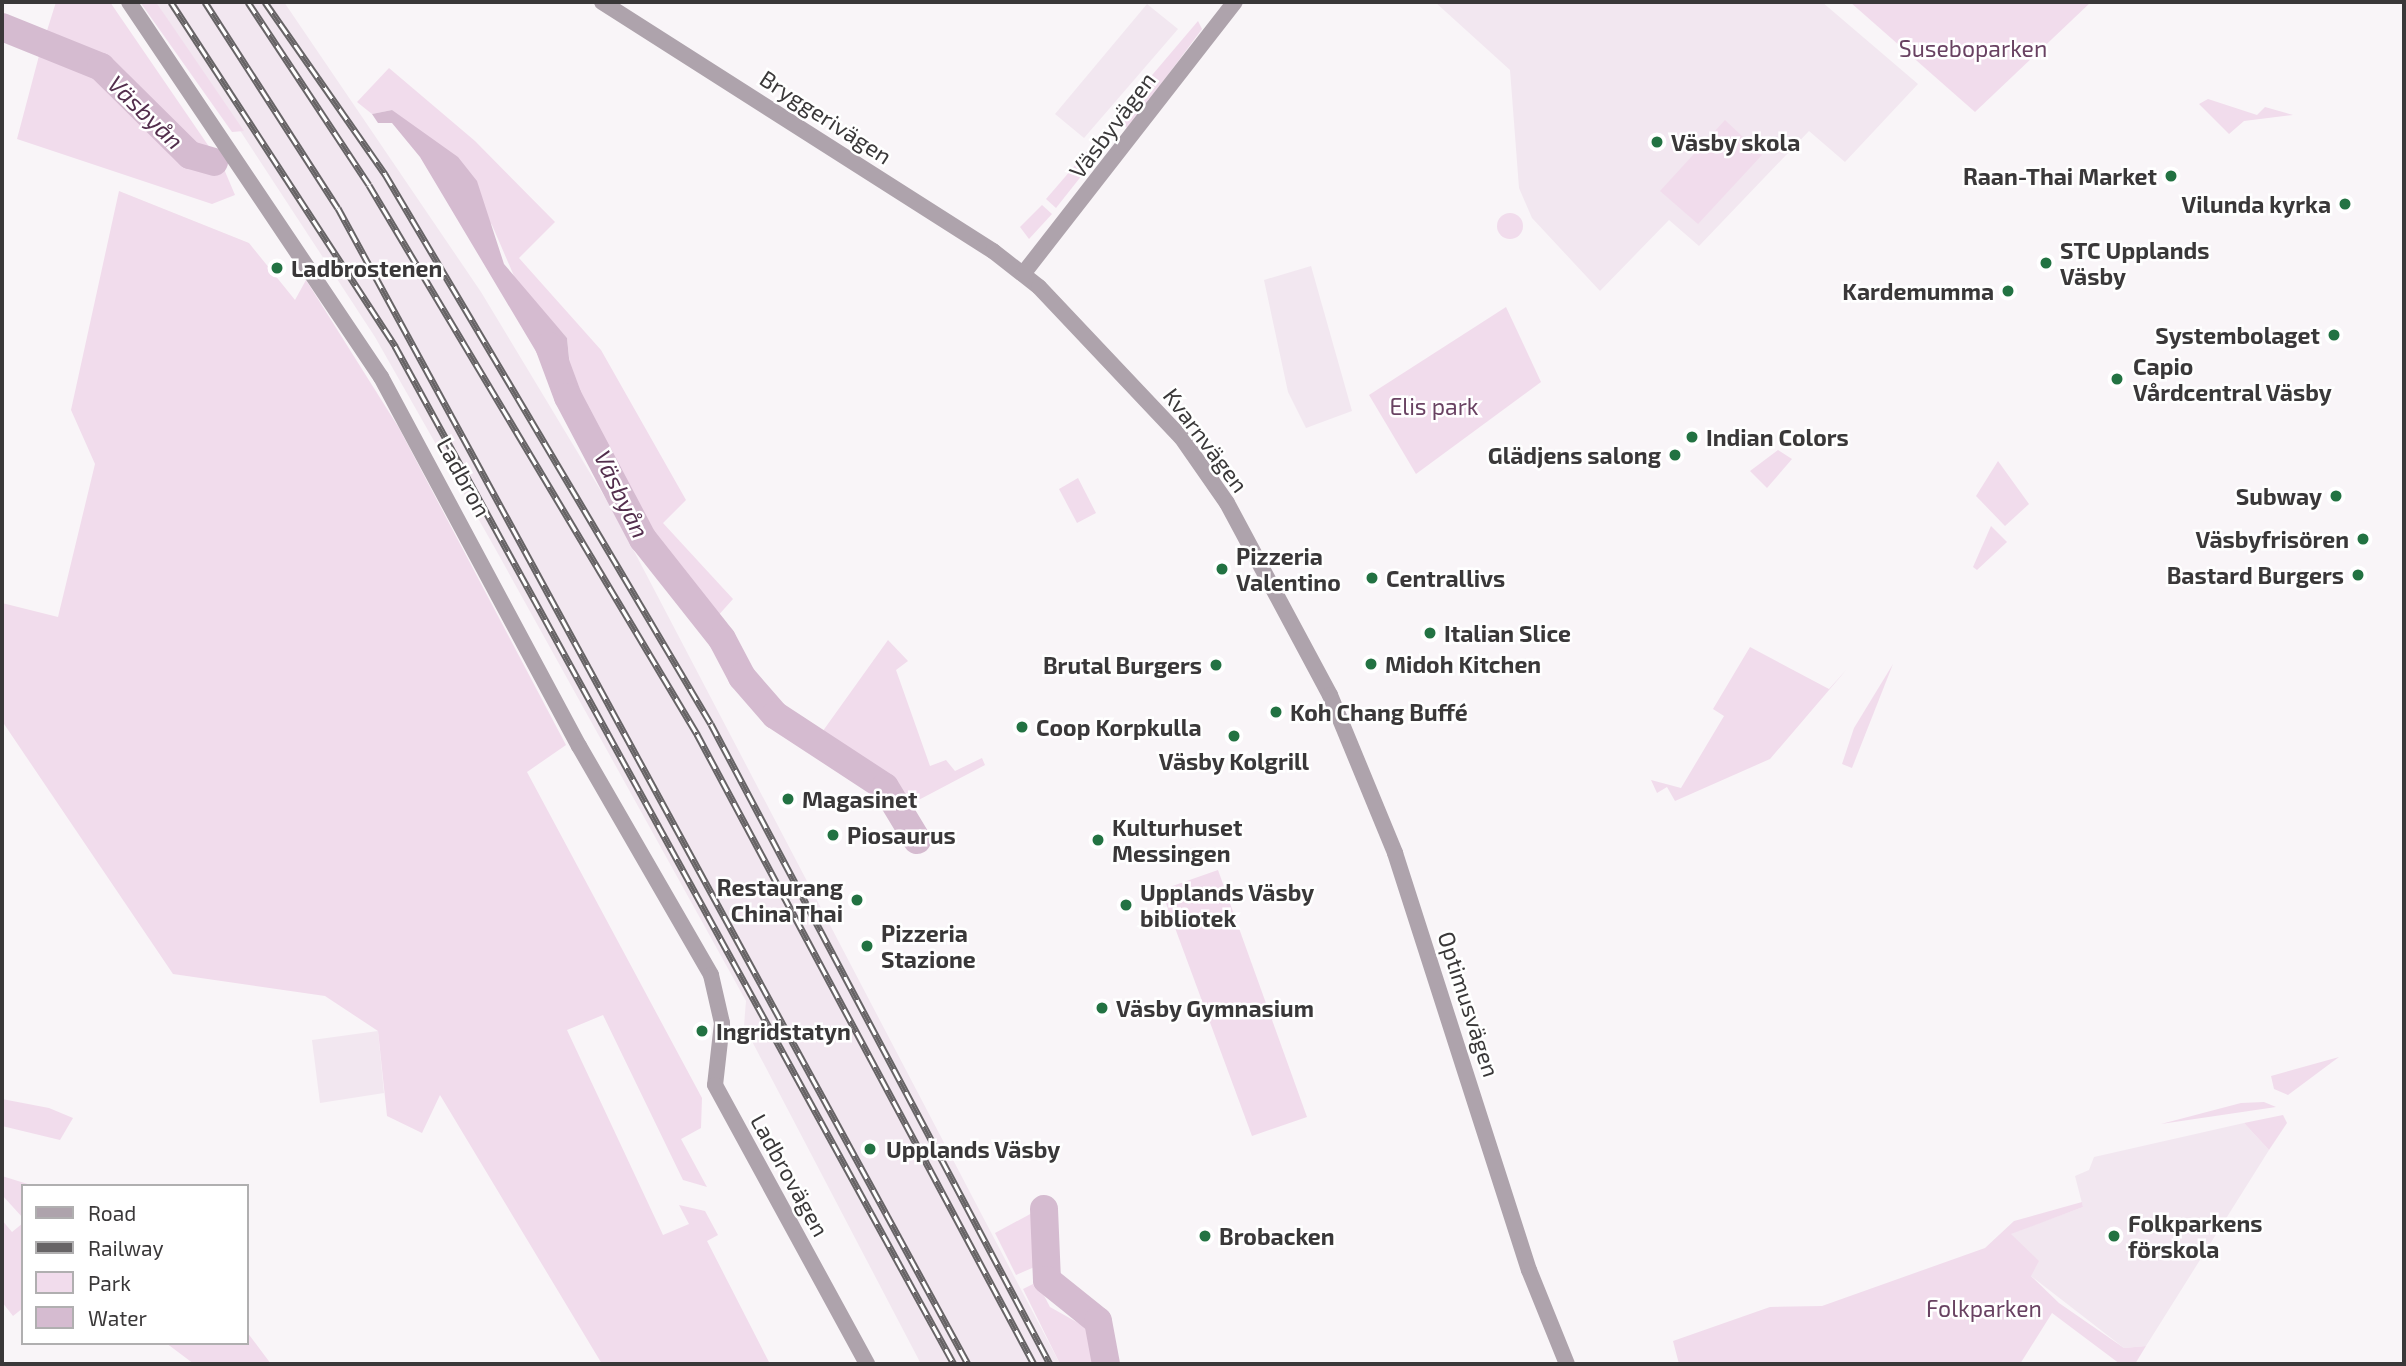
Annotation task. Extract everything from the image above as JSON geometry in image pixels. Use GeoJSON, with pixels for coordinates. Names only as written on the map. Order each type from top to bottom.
{"type":"FeatureCollection","features":[{"type":"Feature","properties":{"kind":"street","name":"Ladbron"},"geometry":{"type":"LineString","coordinates":[[129,2],[382,377],[718,998]]}},
{"type":"Feature","properties":{"kind":"street","name":"Bryggerivägen"},"geometry":{"type":"LineString","coordinates":[[603,2],[1023,274]]}},
{"type":"Feature","properties":{"kind":"street","name":"Väsbyvägen"},"geometry":{"type":"LineString","coordinates":[[1023,274],[1236,2]]}},
{"type":"Feature","properties":{"kind":"street","name":"Kvarnvägen"},"geometry":{"type":"LineString","coordinates":[[1023,274],[1181,437],[1227,503],[1312,663]]}},
{"type":"Feature","properties":{"kind":"street","name":"Optimusvägen"},"geometry":{"type":"LineString","coordinates":[[1312,663],[1395,853],[1529,1270],[1567,1364]]}},
{"type":"Feature","properties":{"kind":"street","name":"Ladbrovägen"},"geometry":{"type":"LineString","coordinates":[[718,998],[722,1023],[715,1086],[867,1364]]}},
{"type":"Feature","properties":{"kind":"shaded area"},"geometry":{"type":"Polygon","coordinates":[[[156,2],[284,2],[481,292],[613,511],[1060,1364],[921,1364],[744,1026],[746,1001],[496,550],[375,337],[156,2]]]}},
{"type":"Feature","properties":{"kind":"shaded area","name":"Väsby skola"},"geometry":{"type":"Polygon","coordinates":[[[1435,2],[1822,2],[1918,84],[1845,162],[1809,131],[1699,246],[1669,220],[1600,291],[1532,218],[1519,188],[1510,70],[1435,2]]]}},
{"type":"Feature","properties":{"kind":"shaded area"},"geometry":{"type":"Polygon","coordinates":[[[1147,4],[1178,29],[1084,138],[1055,114],[1147,4]]]}},
{"type":"Feature","properties":{"kind":"shaded area"},"geometry":{"type":"Polygon","coordinates":[[[1311,266],[1352,411],[1306,428],[1288,392],[1264,280],[1311,266]]]}},
{"type":"Feature","properties":{"kind":"shaded area"},"geometry":{"type":"Polygon","coordinates":[[[378,1031],[384,1093],[320,1103],[312,1040],[378,1031]]]}},
{"type":"Feature","properties":{"kind":"shaded area","name":"Folkparkens förskola"},"geometry":{"type":"Polygon","coordinates":[[[2244,1123],[2269,1150],[2146,1346],[2124,1348],[2031,1276],[2010,1234],[2083,1207],[2075,1176],[2089,1170],[2094,1157],[2244,1123]]]}},
{"type":"Feature","properties":{"kind":"green space"},"geometry":{"type":"Polygon","coordinates":[[[56,2],[110,2],[212,151],[204,154],[126,77],[90,53],[45,37],[56,2]]]}},
{"type":"Feature","properties":{"kind":"green space"},"geometry":{"type":"Polygon","coordinates":[[[140,2],[156,2],[244,131],[232,132],[140,2]]]}},
{"type":"Feature","properties":{"kind":"green space","name":"Suseboparken"},"geometry":{"type":"Polygon","coordinates":[[[1850,2],[2091,2],[1975,112],[1850,2]]]}},
{"type":"Feature","properties":{"kind":"green space"},"geometry":{"type":"Polygon","coordinates":[[[1198,21],[1202,29],[1128,129],[1123,124],[1125,107],[1198,21]]]}},
{"type":"Feature","properties":{"kind":"green space"},"geometry":{"type":"Polygon","coordinates":[[[40,52],[113,85],[187,162],[224,169],[235,195],[212,204],[17,139],[40,52]]]}},
{"type":"Feature","properties":{"kind":"green space"},"geometry":{"type":"Polygon","coordinates":[[[389,68],[475,141],[555,222],[519,258],[601,350],[686,500],[663,523],[733,599],[716,618],[648,535],[602,436],[573,394],[567,338],[517,283],[492,225],[392,110],[372,114],[357,102],[389,68]]]}},
{"type":"Feature","properties":{"kind":"green space"},"geometry":{"type":"Polygon","coordinates":[[[2208,99],[2257,115],[2265,107],[2293,115],[2244,121],[2229,134],[2199,104],[2208,99]]]}},
{"type":"Feature","properties":{"kind":"green space"},"geometry":{"type":"Polygon","coordinates":[[[1725,120],[1762,155],[1698,224],[1660,191],[1725,120]]]}},
{"type":"Feature","properties":{"kind":"green space"},"geometry":{"type":"Polygon","coordinates":[[[1090,148],[1098,155],[1056,208],[1046,199],[1090,148]]]}},
{"type":"Feature","properties":{"kind":"green space"},"geometry":{"type":"Polygon","coordinates":[[[119,191],[249,243],[295,300],[306,280],[399,428],[566,745],[527,772],[702,1098],[701,1128],[681,1139],[707,1187],[683,1180],[603,1015],[567,1030],[663,1235],[689,1224],[679,1205],[705,1211],[718,1235],[707,1241],[770,1364],[602,1364],[440,1095],[422,1133],[387,1116],[378,1031],[325,996],[173,974],[2,721],[2,603],[58,617],[95,464],[71,410],[119,191]]]}},
{"type":"Feature","properties":{"kind":"green space"},"geometry":{"type":"Polygon","coordinates":[[[1042,205],[1052,214],[1029,239],[1020,227],[1042,205]]]}},
{"type":"Feature","properties":{"kind":"green space"},"geometry":{"type":"Polygon","coordinates":[[[1510,213],[1519,217],[1523,226],[1519,235],[1510,239],[1501,235],[1497,226],[1501,217],[1510,213]]]}},
{"type":"Feature","properties":{"kind":"green space","name":"Elis park"},"geometry":{"type":"Polygon","coordinates":[[[1506,307],[1541,382],[1416,474],[1369,395],[1506,307]]]}},
{"type":"Feature","properties":{"kind":"green space"},"geometry":{"type":"Polygon","coordinates":[[[1778,450],[1792,459],[1767,488],[1750,471],[1778,450]]]}},
{"type":"Feature","properties":{"kind":"green space"},"geometry":{"type":"Polygon","coordinates":[[[1998,461],[2029,504],[2005,526],[1976,496],[1998,461]]]}},
{"type":"Feature","properties":{"kind":"green space"},"geometry":{"type":"Polygon","coordinates":[[[1078,478],[1096,513],[1077,523],[1059,489],[1078,478]]]}},
{"type":"Feature","properties":{"kind":"green space"},"geometry":{"type":"Polygon","coordinates":[[[1991,526],[2007,542],[1977,570],[1973,567],[1991,526]]]}},
{"type":"Feature","properties":{"kind":"green space"},"geometry":{"type":"Polygon","coordinates":[[[888,640],[908,661],[896,670],[930,766],[946,760],[955,771],[982,758],[985,765],[911,804],[885,772],[820,735],[888,640]]]}},
{"type":"Feature","properties":{"kind":"green space"},"geometry":{"type":"Polygon","coordinates":[[[1750,647],[1829,689],[1847,669],[1770,759],[1675,801],[1667,787],[1657,793],[1651,780],[1681,788],[1724,716],[1713,709],[1750,647]]]}},
{"type":"Feature","properties":{"kind":"green space"},"geometry":{"type":"Polygon","coordinates":[[[1893,664],[1852,768],[1842,764],[1854,728],[1893,664]]]}},
{"type":"Feature","properties":{"kind":"green space"},"geometry":{"type":"Polygon","coordinates":[[[1218,870],[1307,1117],[1252,1136],[1161,890],[1218,870]]]}},
{"type":"Feature","properties":{"kind":"green space"},"geometry":{"type":"Polygon","coordinates":[[[2339,1057],[2288,1095],[2274,1089],[2271,1076],[2339,1057]]]}},
{"type":"Feature","properties":{"kind":"green space"},"geometry":{"type":"Polygon","coordinates":[[[2,1099],[49,1108],[73,1118],[60,1140],[2,1126],[2,1099]]]}},
{"type":"Feature","properties":{"kind":"green space"},"geometry":{"type":"Polygon","coordinates":[[[2264,1102],[2276,1107],[2161,1124],[2241,1103],[2264,1102]]]}},
{"type":"Feature","properties":{"kind":"green space"},"geometry":{"type":"Polygon","coordinates":[[[2283,1115],[2287,1123],[2269,1150],[2244,1123],[2283,1115]]]}},
{"type":"Feature","properties":{"kind":"green space"},"geometry":{"type":"Polygon","coordinates":[[[2,1176],[28,1184],[21,1184],[21,1216],[2,1195],[2,1176]]]}},
{"type":"Feature","properties":{"kind":"green space","name":"Folkparken"},"geometry":{"type":"Polygon","coordinates":[[[2082,1202],[2083,1207],[2011,1234],[2039,1261],[2031,1276],[2059,1303],[2124,1348],[2146,1346],[2135,1364],[2120,1364],[2052,1313],[2020,1364],[1679,1364],[1673,1341],[1770,1307],[1822,1306],[1985,1248],[2014,1221],[2082,1202]]]}},
{"type":"Feature","properties":{"kind":"green space"},"geometry":{"type":"Polygon","coordinates":[[[1034,1212],[1039,1265],[1016,1275],[995,1233],[1034,1212]]]}},
{"type":"Feature","properties":{"kind":"green space"},"geometry":{"type":"Polygon","coordinates":[[[2,1220],[12,1232],[21,1225],[21,1310],[13,1316],[2,1302],[2,1220]]]}},
{"type":"Feature","properties":{"kind":"green space"},"geometry":{"type":"Polygon","coordinates":[[[1037,1282],[1050,1307],[1089,1329],[1094,1364],[1060,1364],[1023,1289],[1037,1282]]]}},
{"type":"Feature","properties":{"kind":"green space"},"geometry":{"type":"Polygon","coordinates":[[[248,1333],[271,1364],[194,1364],[169,1345],[248,1345],[248,1333]]]}},
{"type":"Feature","properties":{"kind":"water"},"geometry":{"type":"Polygon","coordinates":[[[392,110],[458,157],[477,181],[504,264],[567,338],[571,378],[553,380],[420,157],[392,123],[378,123],[372,114],[392,110]]]}},
{"type":"Feature","properties":{"kind":"waterway","name":"Väsbyån"},"geometry":{"type":"LineString","coordinates":[[2,27],[101,67],[190,155],[214,162]]}},
{"type":"Feature","properties":{"kind":"waterway","name":"Väsbyån"},"geometry":{"type":"LineString","coordinates":[[549,346],[568,397],[643,539],[722,639],[742,677],[775,715],[885,787],[917,840]]}},
{"type":"Feature","properties":{"kind":"waterway","name":"Väsbyån"},"geometry":{"type":"LineString","coordinates":[[1044,1209],[1047,1280],[1098,1321],[1106,1364]]}},
{"type":"Feature","properties":{"kind":"railway"},"geometry":{"type":"LineString","coordinates":[[171,2],[395,346],[954,1364]]}},
{"type":"Feature","properties":{"kind":"railway"},"geometry":{"type":"LineString","coordinates":[[205,2],[338,208],[968,1364]]}},
{"type":"Feature","properties":{"kind":"railway"},"geometry":{"type":"LineString","coordinates":[[248,2],[369,185],[697,734],[1034,1364]]}},
{"type":"Feature","properties":{"kind":"railway"},"geometry":{"type":"LineString","coordinates":[[265,2],[385,174],[711,724],[1050,1364]]}},
{"type":"Feature","properties":{"kind":"place","name":"Väsby skola"},"geometry":{"type":"Point","coordinates":[1657,142]}},
{"type":"Feature","properties":{"kind":"place","name":"Raan-Thai Market"},"geometry":{"type":"Point","coordinates":[2171,176]}},
{"type":"Feature","properties":{"kind":"place","name":"Vilunda kyrka"},"geometry":{"type":"Point","coordinates":[2345,204]}},
{"type":"Feature","properties":{"kind":"place","name":"STC Upplands Väsby"},"geometry":{"type":"Point","coordinates":[2046,263]}},
{"type":"Feature","properties":{"kind":"place","name":"Ladbrostenen"},"geometry":{"type":"Point","coordinates":[277,268]}},
{"type":"Feature","properties":{"kind":"place","name":"Kardemumma"},"geometry":{"type":"Point","coordinates":[2008,291]}},
{"type":"Feature","properties":{"kind":"place","name":"Systembolaget"},"geometry":{"type":"Point","coordinates":[2334,335]}},
{"type":"Feature","properties":{"kind":"place","name":"Capio Vårdcentral Väsby"},"geometry":{"type":"Point","coordinates":[2117,379]}},
{"type":"Feature","properties":{"kind":"place","name":"Indian Colors"},"geometry":{"type":"Point","coordinates":[1692,437]}},
{"type":"Feature","properties":{"kind":"place","name":"Glädjens salong"},"geometry":{"type":"Point","coordinates":[1675,455]}},
{"type":"Feature","properties":{"kind":"place","name":"Subway"},"geometry":{"type":"Point","coordinates":[2336,496]}},
{"type":"Feature","properties":{"kind":"place","name":"Väsbyfrisören"},"geometry":{"type":"Point","coordinates":[2363,539]}},
{"type":"Feature","properties":{"kind":"place","name":"Pizzeria Valentino"},"geometry":{"type":"Point","coordinates":[1222,569]}},
{"type":"Feature","properties":{"kind":"place","name":"Bastard Burgers"},"geometry":{"type":"Point","coordinates":[2358,575]}},
{"type":"Feature","properties":{"kind":"place","name":"Centrallivs"},"geometry":{"type":"Point","coordinates":[1372,578]}},
{"type":"Feature","properties":{"kind":"place","name":"Italian Slice"},"geometry":{"type":"Point","coordinates":[1430,633]}},
{"type":"Feature","properties":{"kind":"place","name":"Midoh Kitchen"},"geometry":{"type":"Point","coordinates":[1371,664]}},
{"type":"Feature","properties":{"kind":"place","name":"Brutal Burgers"},"geometry":{"type":"Point","coordinates":[1216,665]}},
{"type":"Feature","properties":{"kind":"place","name":"Koh Chang Buffé"},"geometry":{"type":"Point","coordinates":[1276,712]}},
{"type":"Feature","properties":{"kind":"place","name":"Coop Korpkulla"},"geometry":{"type":"Point","coordinates":[1022,727]}},
{"type":"Feature","properties":{"kind":"place","name":"Väsby Kolgrill"},"geometry":{"type":"Point","coordinates":[1234,736]}},
{"type":"Feature","properties":{"kind":"place","name":"Magasinet"},"geometry":{"type":"Point","coordinates":[788,799]}},
{"type":"Feature","properties":{"kind":"place","name":"Piosaurus"},"geometry":{"type":"Point","coordinates":[833,835]}},
{"type":"Feature","properties":{"kind":"place","name":"Kulturhuset Messingen"},"geometry":{"type":"Point","coordinates":[1098,840]}},
{"type":"Feature","properties":{"kind":"place","name":"Restaurang China Thai"},"geometry":{"type":"Point","coordinates":[857,900]}},
{"type":"Feature","properties":{"kind":"place","name":"Upplands Väsby bibliotek"},"geometry":{"type":"Point","coordinates":[1126,905]}},
{"type":"Feature","properties":{"kind":"place","name":"Pizzeria Stazione"},"geometry":{"type":"Point","coordinates":[867,946]}},
{"type":"Feature","properties":{"kind":"place","name":"Väsby Gymnasium"},"geometry":{"type":"Point","coordinates":[1102,1008]}},
{"type":"Feature","properties":{"kind":"place","name":"Ingridstatyn"},"geometry":{"type":"Point","coordinates":[702,1031]}},
{"type":"Feature","properties":{"kind":"place","name":"Upplands Väsby"},"geometry":{"type":"Point","coordinates":[870,1149]}},
{"type":"Feature","properties":{"kind":"place","name":"Brobacken"},"geometry":{"type":"Point","coordinates":[1205,1236]}},
{"type":"Feature","properties":{"kind":"place","name":"Folkparkens förskola"},"geometry":{"type":"Point","coordinates":[2114,1236]}}]}
